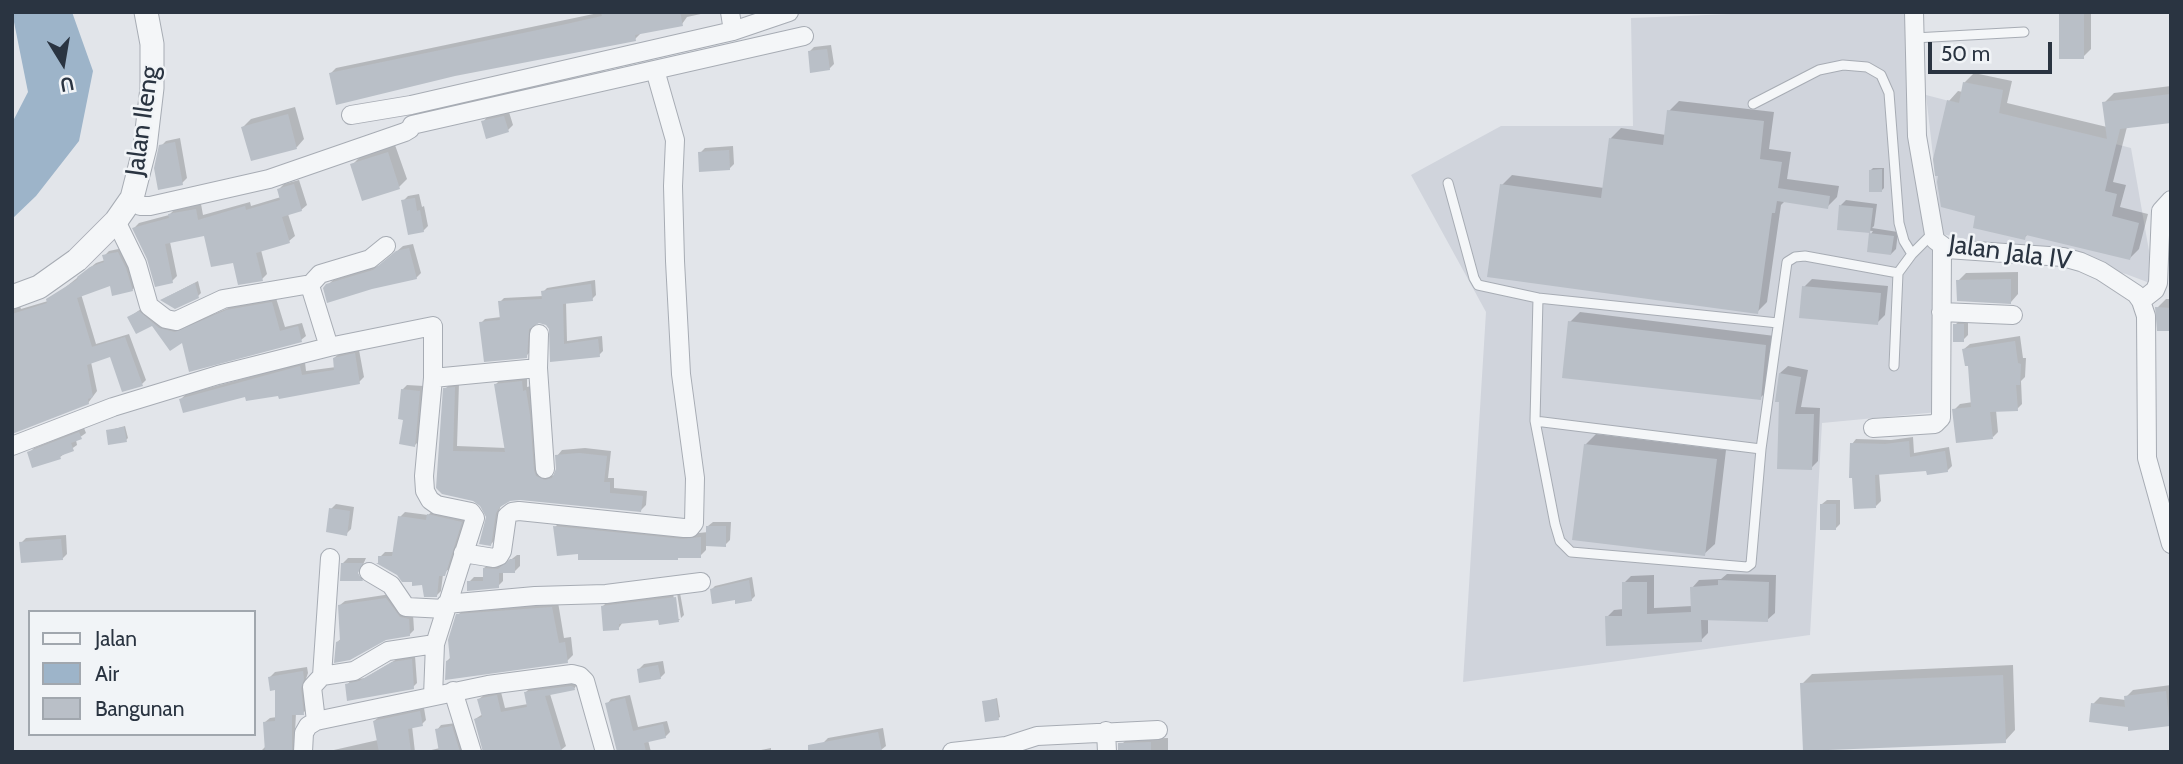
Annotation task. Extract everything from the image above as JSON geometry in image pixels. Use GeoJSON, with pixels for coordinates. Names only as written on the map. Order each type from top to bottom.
{"type":"FeatureCollection","features":[{"type":"Feature","properties":{"kind":"street","name":"Jalan Ileng"},"geometry":{"type":"LineString","coordinates":[[12,297],[39,287],[77,260],[116,221],[132,198],[145,146],[152,88],[152,44],[146,12]]}},
{"type":"Feature","properties":{"kind":"street"},"geometry":{"type":"LineString","coordinates":[[730,12],[733,31]]}},
{"type":"Feature","properties":{"kind":"street"},"geometry":{"type":"LineString","coordinates":[[351,115],[411,105],[733,31],[789,12]]}},
{"type":"Feature","properties":{"kind":"street","name":"Jalan Jala IV"},"geometry":{"type":"LineString","coordinates":[[1914,12],[1917,136],[1937,240],[2063,257],[2081,262],[2130,289],[2141,301]]}},
{"type":"Feature","properties":{"kind":"street"},"geometry":{"type":"LineString","coordinates":[[412,125],[804,36]]}},
{"type":"Feature","properties":{"kind":"street"},"geometry":{"type":"LineString","coordinates":[[463,554],[494,558],[499,556],[507,516],[519,511],[684,528],[690,528],[694,523],[695,478],[681,374],[676,286],[673,186],[675,141],[655,70]]}},
{"type":"Feature","properties":{"kind":"street"},"geometry":{"type":"LineString","coordinates":[[132,198],[140,206],[150,206],[269,179],[410,130],[411,105]]}},
{"type":"Feature","properties":{"kind":"street"},"geometry":{"type":"LineString","coordinates":[[2171,200],[2161,211],[2158,283],[2155,290],[2141,301],[2146,316],[2147,458],[2171,544]]}},
{"type":"Feature","properties":{"kind":"street"},"geometry":{"type":"LineString","coordinates":[[116,221],[137,264],[149,306],[171,321],[223,299],[309,286],[320,274],[370,259],[386,246]]}},
{"type":"Feature","properties":{"kind":"street"},"geometry":{"type":"LineString","coordinates":[[1873,428],[1939,422],[1942,412],[1941,312],[1937,240]]}},
{"type":"Feature","properties":{"kind":"street"},"geometry":{"type":"LineString","coordinates":[[309,286],[329,347]]}},
{"type":"Feature","properties":{"kind":"street"},"geometry":{"type":"LineString","coordinates":[[1941,312],[2013,315]]}},
{"type":"Feature","properties":{"kind":"street"},"geometry":{"type":"LineString","coordinates":[[12,446],[149,395],[218,374],[329,347],[433,326],[433,378],[425,491],[437,505],[474,514],[435,644],[433,696]]}},
{"type":"Feature","properties":{"kind":"street"},"geometry":{"type":"LineString","coordinates":[[539,334],[538,368],[545,469]]}},
{"type":"Feature","properties":{"kind":"street"},"geometry":{"type":"LineString","coordinates":[[433,378],[538,368]]}},
{"type":"Feature","properties":{"kind":"street"},"geometry":{"type":"LineString","coordinates":[[316,722],[312,687],[322,676],[330,558]]}},
{"type":"Feature","properties":{"kind":"street"},"geometry":{"type":"LineString","coordinates":[[369,572],[391,585],[406,607],[446,607],[514,598],[606,594],[701,582]]}},
{"type":"Feature","properties":{"kind":"street"},"geometry":{"type":"LineString","coordinates":[[322,676],[354,671],[388,650],[435,644]]}},
{"type":"Feature","properties":{"kind":"street"},"geometry":{"type":"LineString","coordinates":[[303,752],[304,733],[308,726],[316,722],[453,691],[572,674],[585,681],[605,752]]}},
{"type":"Feature","properties":{"kind":"street"},"geometry":{"type":"LineString","coordinates":[[453,691],[472,752]]}},
{"type":"Feature","properties":{"kind":"street"},"geometry":{"type":"LineString","coordinates":[[952,752],[1006,747],[1037,736],[1158,730]]}},
{"type":"Feature","properties":{"kind":"street"},"geometry":{"type":"LineString","coordinates":[[1106,731],[1107,752]]}},
{"type":"Feature","properties":{"kind":"lane"},"geometry":{"type":"LineString","coordinates":[[1914,38],[2024,32]]}},
{"type":"Feature","properties":{"kind":"lane"},"geometry":{"type":"LineString","coordinates":[[1753,104],[1819,70],[1843,65],[1867,67],[1881,75],[1889,93],[1899,223],[1904,241],[1912,254]]}},
{"type":"Feature","properties":{"kind":"lane"},"geometry":{"type":"LineString","coordinates":[[1448,183],[1478,285],[1538,298],[1778,323]]}},
{"type":"Feature","properties":{"kind":"lane"},"geometry":{"type":"LineString","coordinates":[[1894,366],[1898,273],[1912,254],[1937,240]]}},
{"type":"Feature","properties":{"kind":"lane"},"geometry":{"type":"LineString","coordinates":[[1538,298],[1535,421],[1560,541],[1571,552],[1747,567],[1751,564],[1761,449],[1787,262],[1795,257],[1805,256],[1898,273]]}},
{"type":"Feature","properties":{"kind":"lane"},"geometry":{"type":"LineString","coordinates":[[1535,421],[1761,449]]}},
{"type":"Feature","properties":{"kind":"shaded area"},"geometry":{"type":"Polygon","coordinates":[[[1782,12],[1908,12],[1942,260],[1938,412],[1822,423],[1810,635],[1463,682],[1486,312],[1411,175],[1501,126],[1633,126],[1631,18],[1782,12]]]}},
{"type":"Feature","properties":{"kind":"shaded area"},"geometry":{"type":"Polygon","coordinates":[[[1926,95],[2131,148],[2155,285],[2126,274],[1942,234],[1926,95]]]}},
{"type":"Feature","properties":{"kind":"water"},"geometry":{"type":"Polygon","coordinates":[[[12,12],[72,12],[93,71],[79,141],[36,196],[12,219],[12,123],[28,92],[12,12]]]}},
{"type":"Feature","properties":{"kind":"building"},"geometry":{"type":"Polygon","coordinates":[[[601,12],[680,12],[683,26],[635,35],[636,41],[455,76],[336,105],[329,73],[562,25],[602,16],[601,12]]]}},
{"type":"Feature","properties":{"kind":"building"},"geometry":{"type":"Polygon","coordinates":[[[2059,12],[2084,12],[2084,59],[2059,59],[2059,12]]]}},
{"type":"Feature","properties":{"kind":"building"},"geometry":{"type":"Polygon","coordinates":[[[827,49],[830,70],[810,73],[808,51],[827,49]]]}},
{"type":"Feature","properties":{"kind":"building"},"geometry":{"type":"Polygon","coordinates":[[[1963,82],[2003,90],[1999,113],[2107,139],[2102,102],[2171,94],[2171,123],[2120,129],[2105,191],[2117,194],[2112,216],[2139,223],[2130,260],[2026,235],[2025,240],[1973,228],[1975,216],[1941,207],[1938,176],[1935,176],[1933,159],[1947,100],[1959,103],[1963,82]]]}},
{"type":"Feature","properties":{"kind":"building"},"geometry":{"type":"Polygon","coordinates":[[[1667,110],[1764,121],[1760,159],[1782,162],[1778,188],[1830,196],[1828,209],[1777,201],[1775,213],[1772,213],[1758,314],[1487,277],[1500,184],[1601,198],[1609,138],[1663,145],[1667,110]]]}},
{"type":"Feature","properties":{"kind":"building"},"geometry":{"type":"Polygon","coordinates":[[[288,114],[297,149],[251,161],[241,127],[288,114]]]}},
{"type":"Feature","properties":{"kind":"building"},"geometry":{"type":"Polygon","coordinates":[[[504,116],[509,132],[486,139],[481,121],[504,116]]]}},
{"type":"Feature","properties":{"kind":"building"},"geometry":{"type":"Polygon","coordinates":[[[175,142],[183,185],[158,190],[154,168],[159,145],[175,142]]]}},
{"type":"Feature","properties":{"kind":"building"},"geometry":{"type":"Polygon","coordinates":[[[729,150],[730,170],[699,172],[698,152],[729,150]]]}},
{"type":"Feature","properties":{"kind":"building"},"geometry":{"type":"Polygon","coordinates":[[[388,152],[400,189],[362,201],[350,164],[388,152]]]}},
{"type":"Feature","properties":{"kind":"building"},"geometry":{"type":"Polygon","coordinates":[[[1882,169],[1882,192],[1869,192],[1869,170],[1882,169]]]}},
{"type":"Feature","properties":{"kind":"building"},"geometry":{"type":"Polygon","coordinates":[[[294,184],[302,211],[282,217],[290,243],[256,253],[263,281],[238,285],[233,263],[211,267],[204,236],[165,244],[173,283],[155,287],[147,259],[132,228],[169,218],[168,214],[196,209],[198,220],[245,206],[246,210],[280,200],[277,189],[294,184]]]}},
{"type":"Feature","properties":{"kind":"building"},"geometry":{"type":"Polygon","coordinates":[[[415,198],[424,232],[408,235],[401,200],[415,198]]]}},
{"type":"Feature","properties":{"kind":"building"},"geometry":{"type":"Polygon","coordinates":[[[1839,205],[1873,208],[1870,233],[1837,230],[1839,205]]]}},
{"type":"Feature","properties":{"kind":"building"},"geometry":{"type":"Polygon","coordinates":[[[1869,233],[1894,236],[1891,255],[1867,252],[1869,233]]]}},
{"type":"Feature","properties":{"kind":"building"},"geometry":{"type":"Polygon","coordinates":[[[409,248],[417,279],[327,303],[323,288],[326,284],[373,270],[396,251],[409,248]]]}},
{"type":"Feature","properties":{"kind":"building"},"geometry":{"type":"Polygon","coordinates":[[[118,252],[133,291],[112,296],[110,286],[77,298],[92,347],[125,337],[143,386],[122,392],[110,357],[87,365],[93,397],[88,399],[89,404],[12,434],[12,314],[47,303],[46,299],[78,279],[77,277],[90,267],[104,262],[102,255],[118,252]]]}},
{"type":"Feature","properties":{"kind":"building"},"geometry":{"type":"Polygon","coordinates":[[[2011,279],[2011,304],[1957,301],[1956,280],[2011,279]]]}},
{"type":"Feature","properties":{"kind":"building"},"geometry":{"type":"Polygon","coordinates":[[[195,283],[199,298],[175,309],[160,300],[195,283]]]}},
{"type":"Feature","properties":{"kind":"building"},"geometry":{"type":"Polygon","coordinates":[[[591,284],[593,301],[563,304],[564,344],[598,339],[600,357],[550,362],[549,329],[539,323],[529,329],[527,358],[484,362],[479,322],[500,320],[498,301],[542,299],[541,291],[591,284]]]}},
{"type":"Feature","properties":{"kind":"building"},"geometry":{"type":"Polygon","coordinates":[[[1802,286],[1881,293],[1878,325],[1799,318],[1802,286]]]}},
{"type":"Feature","properties":{"kind":"building"},"geometry":{"type":"Polygon","coordinates":[[[272,302],[280,331],[298,326],[302,342],[189,372],[182,343],[170,351],[152,326],[136,334],[127,317],[139,311],[159,328],[175,332],[226,310],[272,302]]]}},
{"type":"Feature","properties":{"kind":"building"},"geometry":{"type":"Polygon","coordinates":[[[2155,307],[2171,308],[2171,331],[2157,331],[2155,307]]]}},
{"type":"Feature","properties":{"kind":"building"},"geometry":{"type":"Polygon","coordinates":[[[1568,321],[1766,345],[1761,400],[1562,378],[1568,321]]]}},
{"type":"Feature","properties":{"kind":"building"},"geometry":{"type":"Polygon","coordinates":[[[1953,324],[1964,324],[1964,342],[1953,342],[1953,324]]]}},
{"type":"Feature","properties":{"kind":"building"},"geometry":{"type":"Polygon","coordinates":[[[2015,341],[2018,363],[2021,364],[2020,385],[2016,385],[2018,411],[1990,412],[1993,439],[1956,443],[1952,409],[1971,407],[1968,366],[1965,366],[1962,349],[2015,341]]]}},
{"type":"Feature","properties":{"kind":"building"},"geometry":{"type":"Polygon","coordinates":[[[355,353],[360,384],[279,399],[278,396],[246,401],[245,397],[183,413],[179,399],[300,366],[302,375],[334,370],[333,358],[355,353]]]}},
{"type":"Feature","properties":{"kind":"building"},"geometry":{"type":"Polygon","coordinates":[[[1779,373],[1801,377],[1795,414],[1814,414],[1812,470],[1777,469],[1779,402],[1775,402],[1779,373]]]}},
{"type":"Feature","properties":{"kind":"building"},"geometry":{"type":"Polygon","coordinates":[[[522,381],[530,415],[536,476],[545,480],[552,478],[556,469],[555,455],[579,453],[607,456],[604,482],[610,482],[610,493],[643,496],[641,512],[510,501],[496,513],[491,546],[479,544],[486,517],[480,506],[473,501],[442,494],[436,488],[443,388],[455,387],[453,451],[505,452],[494,384],[522,381]]]}},
{"type":"Feature","properties":{"kind":"building"},"geometry":{"type":"Polygon","coordinates":[[[401,389],[420,391],[415,447],[399,444],[403,420],[398,419],[401,389]]]}},
{"type":"Feature","properties":{"kind":"building"},"geometry":{"type":"Polygon","coordinates":[[[124,427],[127,442],[108,445],[106,430],[124,427]]]}},
{"type":"Feature","properties":{"kind":"building"},"geometry":{"type":"Polygon","coordinates":[[[79,432],[82,439],[71,443],[74,451],[60,456],[61,459],[32,468],[27,452],[79,432]]]}},
{"type":"Feature","properties":{"kind":"building"},"geometry":{"type":"Polygon","coordinates":[[[1909,441],[1910,457],[1945,451],[1948,472],[1927,475],[1926,471],[1875,475],[1876,508],[1854,509],[1852,478],[1849,478],[1850,443],[1885,444],[1909,441]]]}},
{"type":"Feature","properties":{"kind":"building"},"geometry":{"type":"Polygon","coordinates":[[[1584,444],[1717,459],[1705,556],[1572,540],[1584,444]]]}},
{"type":"Feature","properties":{"kind":"building"},"geometry":{"type":"Polygon","coordinates":[[[1820,504],[1836,504],[1836,530],[1820,530],[1820,504]]]}},
{"type":"Feature","properties":{"kind":"building"},"geometry":{"type":"Polygon","coordinates":[[[329,508],[350,511],[347,536],[326,532],[329,508]]]}},
{"type":"Feature","properties":{"kind":"building"},"geometry":{"type":"Polygon","coordinates":[[[427,514],[462,522],[445,576],[439,576],[437,597],[424,597],[422,585],[412,586],[412,582],[402,582],[397,575],[376,563],[378,556],[392,556],[398,516],[426,520],[427,514]]]}},
{"type":"Feature","properties":{"kind":"building"},"geometry":{"type":"Polygon","coordinates":[[[553,526],[683,539],[701,537],[701,558],[578,560],[578,554],[557,556],[553,526]]]}},
{"type":"Feature","properties":{"kind":"building"},"geometry":{"type":"Polygon","coordinates":[[[706,526],[726,526],[726,547],[706,546],[706,526]]]}},
{"type":"Feature","properties":{"kind":"building"},"geometry":{"type":"Polygon","coordinates":[[[61,539],[63,560],[21,563],[19,542],[61,539]]]}},
{"type":"Feature","properties":{"kind":"building"},"geometry":{"type":"Polygon","coordinates":[[[510,559],[515,559],[515,573],[499,573],[499,588],[467,591],[467,581],[483,581],[483,568],[498,569],[510,559]]]}},
{"type":"Feature","properties":{"kind":"building"},"geometry":{"type":"Polygon","coordinates":[[[341,563],[363,563],[358,573],[363,581],[340,581],[341,563]]]}},
{"type":"Feature","properties":{"kind":"building"},"geometry":{"type":"Polygon","coordinates":[[[749,580],[752,601],[735,604],[735,600],[712,604],[710,589],[749,580]]]}},
{"type":"Feature","properties":{"kind":"building"},"geometry":{"type":"Polygon","coordinates":[[[1718,580],[1769,582],[1768,622],[1701,620],[1702,642],[1606,646],[1605,616],[1622,616],[1622,582],[1647,582],[1647,614],[1691,612],[1690,587],[1718,585],[1718,580]]]}},
{"type":"Feature","properties":{"kind":"building"},"geometry":{"type":"Polygon","coordinates":[[[676,597],[679,622],[659,625],[658,620],[619,624],[619,630],[603,631],[601,606],[676,597]]]}},
{"type":"Feature","properties":{"kind":"building"},"geometry":{"type":"Polygon","coordinates":[[[386,598],[400,617],[409,619],[410,636],[386,640],[350,660],[334,663],[336,642],[340,641],[338,605],[386,598]]]}},
{"type":"Feature","properties":{"kind":"building"},"geometry":{"type":"Polygon","coordinates":[[[552,607],[559,643],[565,642],[568,663],[445,680],[446,661],[450,660],[448,640],[456,614],[552,607]]]}},
{"type":"Feature","properties":{"kind":"building"},"geometry":{"type":"Polygon","coordinates":[[[412,659],[414,689],[347,701],[345,684],[359,681],[392,662],[412,659]]]}},
{"type":"Feature","properties":{"kind":"building"},"geometry":{"type":"Polygon","coordinates":[[[658,665],[661,679],[639,683],[637,669],[658,665]]]}},
{"type":"Feature","properties":{"kind":"building"},"geometry":{"type":"Polygon","coordinates":[[[303,671],[301,688],[304,715],[292,715],[292,752],[265,752],[263,722],[275,721],[275,690],[270,691],[268,677],[303,671]]]}},
{"type":"Feature","properties":{"kind":"building"},"geometry":{"type":"Polygon","coordinates":[[[2003,675],[2006,743],[1803,751],[1800,683],[2003,675]]]}},
{"type":"Feature","properties":{"kind":"building"},"geometry":{"type":"Polygon","coordinates":[[[571,686],[575,690],[545,696],[562,752],[483,752],[474,719],[482,717],[477,699],[497,695],[501,712],[527,707],[524,692],[571,686]]]}},
{"type":"Feature","properties":{"kind":"building"},"geometry":{"type":"Polygon","coordinates":[[[2166,691],[2170,726],[2128,731],[2128,727],[2089,722],[2091,703],[2125,707],[2124,696],[2166,691]]]}},
{"type":"Feature","properties":{"kind":"building"},"geometry":{"type":"Polygon","coordinates":[[[625,698],[633,731],[663,724],[666,738],[644,743],[646,752],[617,752],[605,703],[625,698]]]}},
{"type":"Feature","properties":{"kind":"building"},"geometry":{"type":"Polygon","coordinates":[[[996,699],[999,720],[985,722],[982,701],[996,699]]]}},
{"type":"Feature","properties":{"kind":"building"},"geometry":{"type":"Polygon","coordinates":[[[420,711],[423,726],[408,729],[411,752],[379,752],[373,721],[420,711]]]}},
{"type":"Feature","properties":{"kind":"building"},"geometry":{"type":"Polygon","coordinates":[[[452,726],[460,752],[439,752],[435,729],[452,726]]]}},
{"type":"Feature","properties":{"kind":"building"},"geometry":{"type":"Polygon","coordinates":[[[878,732],[882,752],[808,752],[808,745],[878,732]]]}},
{"type":"Feature","properties":{"kind":"building"},"geometry":{"type":"Polygon","coordinates":[[[1151,742],[1151,752],[1118,752],[1118,743],[1151,742]]]}}]}
